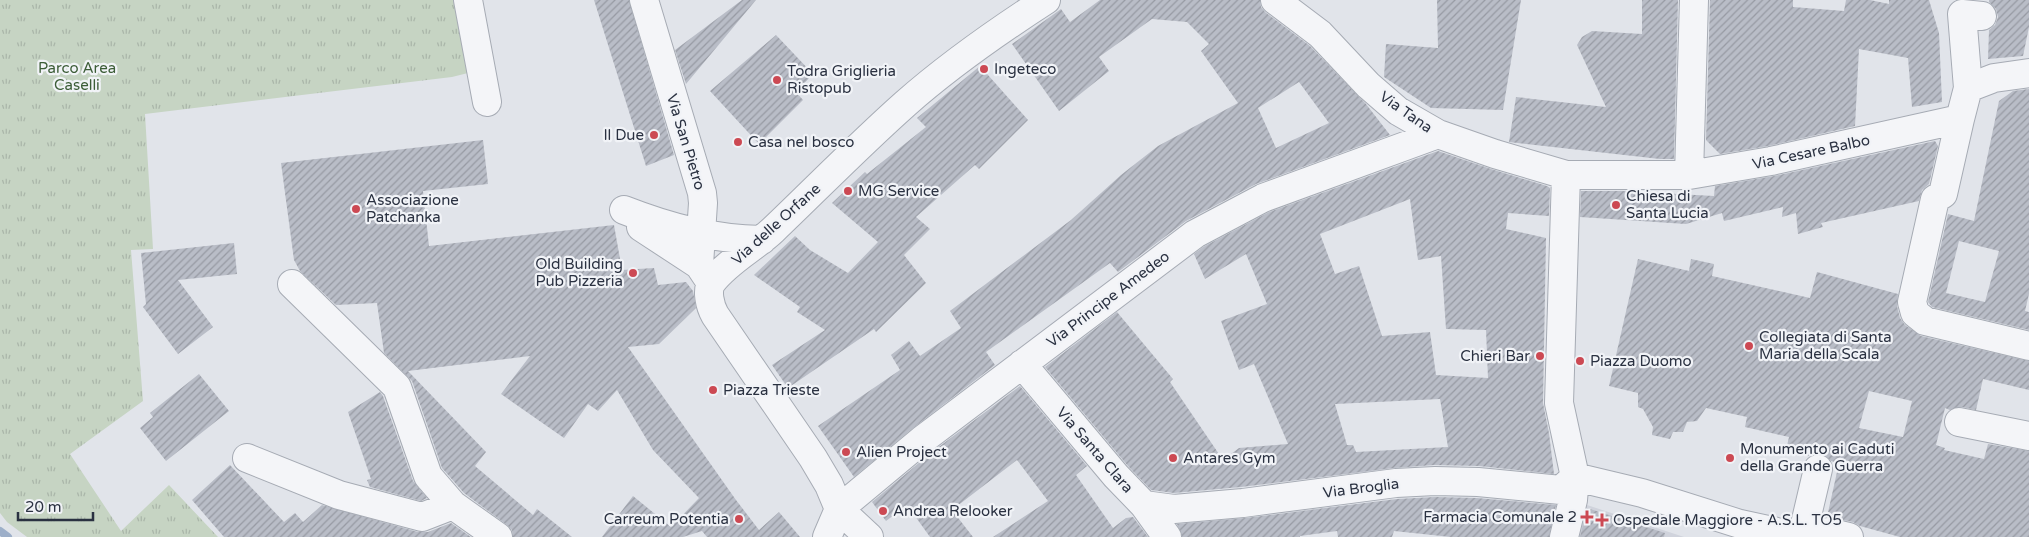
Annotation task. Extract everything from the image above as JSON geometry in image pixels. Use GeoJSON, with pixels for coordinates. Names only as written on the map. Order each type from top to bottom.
{"type":"FeatureCollection","features":[{"type":"Feature","properties":{"kind":"street"},"geometry":{"type":"LineString","coordinates":[[468,0],[487,102]]}},
{"type":"Feature","properties":{"kind":"street","name":"Via San Pietro"},"geometry":{"type":"LineString","coordinates":[[644,0],[702,194],[704,203],[700,234],[705,274]]}},
{"type":"Feature","properties":{"kind":"street","name":"Via delle Orfane"},"geometry":{"type":"LineString","coordinates":[[705,274],[734,261],[762,240],[782,208],[894,102],[1046,0]]}},
{"type":"Feature","properties":{"kind":"street","name":"Via Tana"},"geometry":{"type":"LineString","coordinates":[[1275,0],[1320,34],[1368,85],[1398,111],[1438,134],[1495,154],[1566,175]]}},
{"type":"Feature","properties":{"kind":"street"},"geometry":{"type":"LineString","coordinates":[[1689,175],[1694,0]]}},
{"type":"Feature","properties":{"kind":"street"},"geometry":{"type":"LineString","coordinates":[[1982,16],[1962,14],[1968,88],[1943,194],[1935,199],[1912,302],[1915,313],[1925,321],[2029,346]]}},
{"type":"Feature","properties":{"kind":"street"},"geometry":{"type":"LineString","coordinates":[[1968,88],[1994,78],[2029,73]]}},
{"type":"Feature","properties":{"kind":"street","name":"Via Cesare Balbo"},"geometry":{"type":"LineString","coordinates":[[1566,175],[1689,175],[1771,161],[1960,119]]}},
{"type":"Feature","properties":{"kind":"street","name":"Via Principe Amedeo"},"geometry":{"type":"LineString","coordinates":[[827,537],[839,509],[922,440],[1195,234],[1263,198],[1438,134]]}},
{"type":"Feature","properties":{"kind":"street"},"geometry":{"type":"LineString","coordinates":[[1564,537],[1573,500],[1575,477],[1559,403],[1566,175]]}},
{"type":"Feature","properties":{"kind":"street"},"geometry":{"type":"LineString","coordinates":[[762,240],[732,239],[700,234],[661,225],[624,210],[642,228],[705,274],[714,314],[813,458],[829,485],[839,509],[869,537]]}},
{"type":"Feature","properties":{"kind":"street"},"geometry":{"type":"LineString","coordinates":[[292,284],[397,386],[428,476],[453,505],[498,537]]}},
{"type":"Feature","properties":{"kind":"street","name":"Via Santa Clara"},"geometry":{"type":"LineString","coordinates":[[1022,364],[1116,476],[1144,505],[1156,526],[1166,537]]}},
{"type":"Feature","properties":{"kind":"street"},"geometry":{"type":"LineString","coordinates":[[1959,422],[2029,436]]}},
{"type":"Feature","properties":{"kind":"street"},"geometry":{"type":"LineString","coordinates":[[247,458],[339,495],[422,517],[453,505]]}},
{"type":"Feature","properties":{"kind":"street"},"geometry":{"type":"LineString","coordinates":[[1575,477],[1642,493],[1740,524],[1817,536],[1818,468]]}},
{"type":"Feature","properties":{"kind":"street","name":"Via Broglia"},"geometry":{"type":"LineString","coordinates":[[1144,505],[1174,509],[1243,503],[1396,482],[1478,482],[1560,490],[1575,477]]}},
{"type":"Feature","properties":{"kind":"shaded area","name":"Ospedale Maggiore - A.S.L. TO5"},"geometry":{"type":"Polygon","coordinates":[[[1578,502],[1684,537],[1569,537],[1578,502]]]}},
{"type":"Feature","properties":{"kind":"green space","name":"Parco Area Caselli"},"geometry":{"type":"Polygon","coordinates":[[[0,0],[456,0],[468,73],[452,77],[145,114],[153,249],[131,250],[143,401],[70,454],[121,531],[169,485],[218,537],[27,537],[7,522],[0,513],[0,0]]]}},
{"type":"Feature","properties":{"kind":"building"},"geometry":{"type":"Polygon","coordinates":[[[594,0],[629,0],[674,155],[646,166],[594,0]]]}},
{"type":"Feature","properties":{"kind":"building"},"geometry":{"type":"Polygon","coordinates":[[[742,0],[756,0],[686,84],[675,50],[742,0]]]}},
{"type":"Feature","properties":{"kind":"building"},"geometry":{"type":"Polygon","coordinates":[[[1100,0],[1260,0],[1261,7],[1265,12],[1310,46],[1366,104],[1390,135],[1256,184],[1186,221],[1118,272],[1110,263],[986,352],[995,365],[913,428],[854,477],[818,426],[900,370],[891,355],[909,341],[920,356],[961,328],[950,311],[1071,220],[1121,175],[1158,146],[1238,103],[1201,51],[1209,44],[1187,22],[1152,19],[1099,57],[1109,71],[1059,111],[1012,44],[1061,9],[1070,22],[1100,0]],[[1299,82],[1258,108],[1276,148],[1329,123],[1299,82]]]}},
{"type":"Feature","properties":{"kind":"building"},"geometry":{"type":"Polygon","coordinates":[[[1437,0],[1521,0],[1503,110],[1431,108],[1384,77],[1386,44],[1438,48],[1437,0]]]}},
{"type":"Feature","properties":{"kind":"building"},"geometry":{"type":"Polygon","coordinates":[[[1642,0],[1678,0],[1674,159],[1509,142],[1516,97],[1606,107],[1577,45],[1582,37],[1592,31],[1642,34],[1642,0]]]}},
{"type":"Feature","properties":{"kind":"building"},"geometry":{"type":"Polygon","coordinates":[[[1710,0],[1793,0],[1793,7],[1844,11],[1846,0],[1870,0],[1889,4],[1889,0],[1929,0],[1939,33],[1942,102],[1912,107],[1908,58],[1859,49],[1855,126],[1768,146],[1720,154],[1706,140],[1710,0]]]}},
{"type":"Feature","properties":{"kind":"building"},"geometry":{"type":"Polygon","coordinates":[[[1989,0],[2029,0],[2029,27],[2023,56],[1988,59],[1989,30],[1995,25],[1998,17],[1996,9],[1989,0]]]}},
{"type":"Feature","properties":{"kind":"building"},"geometry":{"type":"Polygon","coordinates":[[[776,35],[813,74],[796,92],[803,100],[759,144],[710,91],[776,35]]]}},
{"type":"Feature","properties":{"kind":"building"},"geometry":{"type":"Polygon","coordinates":[[[980,66],[1028,120],[979,169],[975,165],[916,217],[930,229],[904,255],[926,283],[876,332],[874,329],[788,388],[772,365],[825,330],[797,312],[800,307],[754,275],[795,236],[810,250],[848,273],[878,242],[832,203],[865,172],[867,174],[926,127],[917,118],[980,66]]]}},
{"type":"Feature","properties":{"kind":"building"},"geometry":{"type":"Polygon","coordinates":[[[2029,89],[2029,294],[2025,311],[2029,312],[2029,330],[1932,307],[1928,302],[1948,214],[1974,221],[1999,101],[2013,91],[2029,89]],[[1959,241],[1946,293],[1985,302],[1999,251],[1959,241]]]}},
{"type":"Feature","properties":{"kind":"building"},"geometry":{"type":"Polygon","coordinates":[[[483,140],[488,184],[423,191],[429,246],[614,225],[622,270],[654,268],[658,285],[686,282],[693,291],[696,308],[659,344],[628,347],[759,530],[779,512],[800,537],[707,537],[702,531],[683,537],[602,537],[633,496],[671,527],[699,498],[653,450],[617,390],[598,411],[588,404],[564,438],[501,394],[530,356],[408,371],[486,452],[475,466],[533,515],[537,509],[572,537],[513,537],[512,530],[507,525],[464,493],[442,468],[412,381],[384,353],[377,303],[336,305],[300,271],[294,260],[281,163],[483,140]]]}},
{"type":"Feature","properties":{"kind":"building"},"geometry":{"type":"Polygon","coordinates":[[[1935,141],[1938,146],[1929,184],[1922,190],[1919,201],[1821,223],[1823,227],[1798,234],[1796,213],[1782,217],[1783,207],[1724,221],[1722,213],[1686,224],[1580,217],[1581,191],[1622,191],[1714,196],[1715,186],[1774,176],[1935,141]]]}},
{"type":"Feature","properties":{"kind":"building"},"geometry":{"type":"Polygon","coordinates":[[[1438,151],[1550,188],[1549,216],[1508,213],[1506,229],[1546,238],[1543,403],[1554,474],[1479,466],[1434,465],[1174,493],[1151,490],[1128,466],[1045,367],[1117,312],[1173,379],[1170,382],[1223,460],[1239,448],[1288,444],[1254,364],[1239,370],[1221,321],[1267,304],[1246,254],[1205,279],[1194,254],[1203,247],[1269,212],[1438,151]],[[1410,199],[1320,234],[1335,274],[1359,266],[1382,336],[1430,332],[1436,375],[1488,378],[1486,330],[1446,329],[1441,256],[1418,260],[1410,199]],[[1440,399],[1335,404],[1347,445],[1353,445],[1356,452],[1448,447],[1440,399]]]}},
{"type":"Feature","properties":{"kind":"building"},"geometry":{"type":"Polygon","coordinates":[[[234,243],[237,274],[178,280],[213,327],[178,354],[143,307],[146,304],[141,253],[234,243]]]}},
{"type":"Feature","properties":{"kind":"building"},"geometry":{"type":"Polygon","coordinates":[[[1638,259],[1689,271],[1691,259],[1714,264],[1712,276],[1810,298],[1817,272],[1898,294],[1897,306],[1900,318],[1905,325],[1921,336],[2029,361],[2029,390],[1983,379],[1976,410],[1962,407],[1950,410],[1945,408],[1936,445],[1945,448],[1944,450],[1984,459],[1988,444],[2029,451],[2029,537],[1900,537],[1860,526],[1853,522],[1827,517],[1839,463],[1831,461],[1822,454],[1810,456],[1786,450],[1789,437],[1745,427],[1747,417],[1706,408],[1697,421],[1687,422],[1683,432],[1673,432],[1670,439],[1652,435],[1653,427],[1643,409],[1638,407],[1638,393],[1609,386],[1638,259]],[[1869,391],[1859,428],[1903,437],[1912,401],[1869,391]]]}},
{"type":"Feature","properties":{"kind":"building"},"geometry":{"type":"Polygon","coordinates":[[[199,374],[229,411],[166,461],[140,428],[153,417],[150,413],[199,374]]]}},
{"type":"Feature","properties":{"kind":"building"},"geometry":{"type":"Polygon","coordinates":[[[1020,386],[1087,466],[1076,475],[1113,528],[1126,518],[1133,517],[1148,537],[993,537],[1048,501],[1017,460],[952,510],[973,537],[930,537],[907,505],[886,521],[872,502],[932,452],[1020,386]]]}},
{"type":"Feature","properties":{"kind":"building"},"geometry":{"type":"Polygon","coordinates":[[[380,392],[413,481],[427,498],[421,501],[370,487],[367,480],[371,479],[348,412],[380,392]]]}},
{"type":"Feature","properties":{"kind":"building"},"geometry":{"type":"Polygon","coordinates":[[[230,465],[284,522],[295,513],[303,522],[322,505],[418,532],[428,532],[451,523],[471,537],[224,537],[192,500],[230,465]]]}},
{"type":"Feature","properties":{"kind":"building"},"geometry":{"type":"Polygon","coordinates":[[[1435,497],[1477,498],[1556,505],[1549,537],[1451,537],[1394,531],[1392,537],[1338,537],[1337,531],[1300,537],[1182,537],[1177,524],[1245,518],[1397,499],[1435,497]]]}},
{"type":"Feature","properties":{"kind":"building","name":"Ospedale Maggiore - A.S.L. TO5"},"geometry":{"type":"Polygon","coordinates":[[[1587,508],[1665,533],[1664,537],[1580,537],[1587,508]]]}},
{"type":"Feature","properties":{"kind":"waterway"},"geometry":{"type":"LineString","coordinates":[[0,531],[8,537]]}},
{"type":"Feature","properties":{"kind":"place","name":"Ingeteco"},"geometry":{"type":"Point","coordinates":[984,69]}},
{"type":"Feature","properties":{"kind":"place","name":"Todra Griglieria Ristopub"},"geometry":{"type":"Point","coordinates":[777,80]}},
{"type":"Feature","properties":{"kind":"place","name":"Il Due"},"geometry":{"type":"Point","coordinates":[654,135]}},
{"type":"Feature","properties":{"kind":"place","name":"Casa nel bosco"},"geometry":{"type":"Point","coordinates":[738,142]}},
{"type":"Feature","properties":{"kind":"place","name":"MG Service"},"geometry":{"type":"Point","coordinates":[848,191]}},
{"type":"Feature","properties":{"kind":"place","name":"Chiesa di Santa Lucia"},"geometry":{"type":"Point","coordinates":[1616,205]}},
{"type":"Feature","properties":{"kind":"place","name":"Associazione Patchanka"},"geometry":{"type":"Point","coordinates":[356,209]}},
{"type":"Feature","properties":{"kind":"place","name":"Old Building Pub Pizzeria"},"geometry":{"type":"Point","coordinates":[633,273]}},
{"type":"Feature","properties":{"kind":"place","name":"Collegiata di Santa Maria della Scala"},"geometry":{"type":"Point","coordinates":[1749,346]}},
{"type":"Feature","properties":{"kind":"place","name":"Chieri Bar"},"geometry":{"type":"Point","coordinates":[1540,356]}},
{"type":"Feature","properties":{"kind":"place","name":"Piazza Duomo"},"geometry":{"type":"Point","coordinates":[1580,361]}},
{"type":"Feature","properties":{"kind":"place","name":"Piazza Trieste"},"geometry":{"type":"Point","coordinates":[713,390]}},
{"type":"Feature","properties":{"kind":"place","name":"Alien Project"},"geometry":{"type":"Point","coordinates":[846,452]}},
{"type":"Feature","properties":{"kind":"place","name":"Antares Gym"},"geometry":{"type":"Point","coordinates":[1173,458]}},
{"type":"Feature","properties":{"kind":"place","name":"Monumento ai Caduti della Grande Guerra"},"geometry":{"type":"Point","coordinates":[1730,458]}},
{"type":"Feature","properties":{"kind":"place","name":"Andrea Relooker"},"geometry":{"type":"Point","coordinates":[883,511]}},
{"type":"Feature","properties":{"kind":"place","name":"Farmacia Comunale 2"},"geometry":{"type":"Point","coordinates":[1587,517]}},
{"type":"Feature","properties":{"kind":"place","name":"Carreum Potentia"},"geometry":{"type":"Point","coordinates":[739,519]}},
{"type":"Feature","properties":{"kind":"place","name":"Ospedale Maggiore - A.S.L. TO5"},"geometry":{"type":"Point","coordinates":[1602,520]}}]}
